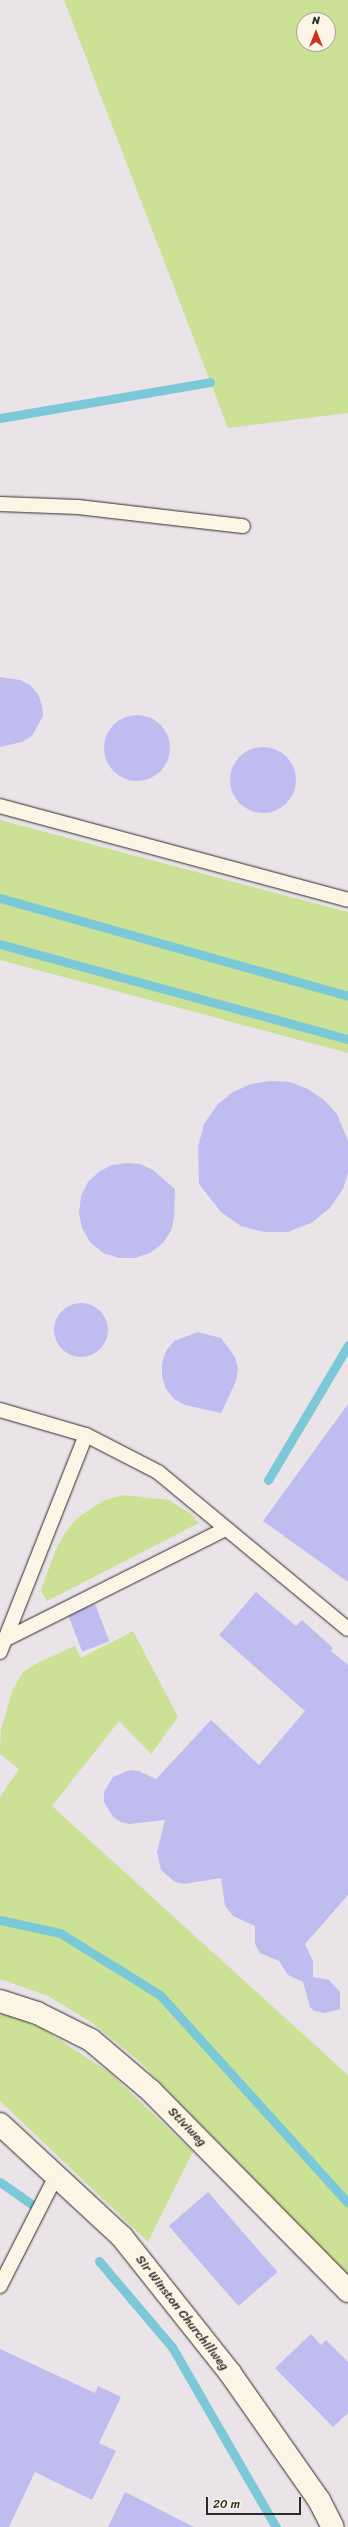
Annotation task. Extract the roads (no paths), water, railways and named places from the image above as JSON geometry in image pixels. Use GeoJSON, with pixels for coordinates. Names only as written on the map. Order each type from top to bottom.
{"type":"FeatureCollection","features":[{"type":"Feature","properties":{"kind":"street","name":"Stiviweg"},"geometry":{"type":"LineString","coordinates":[[0,2001],[37,2013],[91,2040],[151,2091],[348,2291]]}},
{"type":"Feature","properties":{"kind":"street","name":"Sir Winston Churchillweg"},"geometry":{"type":"LineString","coordinates":[[0,2124],[122,2237],[230,2373],[318,2500],[333,2527]]}},
{"type":"Feature","properties":{"kind":"lane"},"geometry":{"type":"LineString","coordinates":[[0,504],[78,507],[243,526]]}},
{"type":"Feature","properties":{"kind":"lane"},"geometry":{"type":"LineString","coordinates":[[0,806],[348,900]]}},
{"type":"Feature","properties":{"kind":"lane"},"geometry":{"type":"LineString","coordinates":[[0,1410],[86,1435],[158,1472],[348,1629]]}},
{"type":"Feature","properties":{"kind":"lane"},"geometry":{"type":"LineString","coordinates":[[0,1652],[86,1435]]}},
{"type":"Feature","properties":{"kind":"lane"},"geometry":{"type":"LineString","coordinates":[[6,1638],[226,1529]]}},
{"type":"Feature","properties":{"kind":"lane"},"geometry":{"type":"LineString","coordinates":[[0,2286],[56,2176]]}},
{"type":"Feature","properties":{"kind":"waterway"},"geometry":{"type":"LineString","coordinates":[[0,418],[210,382]]}},
{"type":"Feature","properties":{"kind":"waterway"},"geometry":{"type":"LineString","coordinates":[[0,898],[348,996]]}},
{"type":"Feature","properties":{"kind":"waterway"},"geometry":{"type":"LineString","coordinates":[[0,944],[348,1039]]}},
{"type":"Feature","properties":{"kind":"waterway"},"geometry":{"type":"LineString","coordinates":[[268,1480],[348,1345]]}},
{"type":"Feature","properties":{"kind":"waterway"},"geometry":{"type":"LineString","coordinates":[[0,1920],[60,1933],[160,1995],[348,2203]]}},
{"type":"Feature","properties":{"kind":"waterway"},"geometry":{"type":"LineString","coordinates":[[0,2182],[32,2204]]}},
{"type":"Feature","properties":{"kind":"waterway"},"geometry":{"type":"LineString","coordinates":[[99,2261],[172,2347],[276,2527]]}}]}
